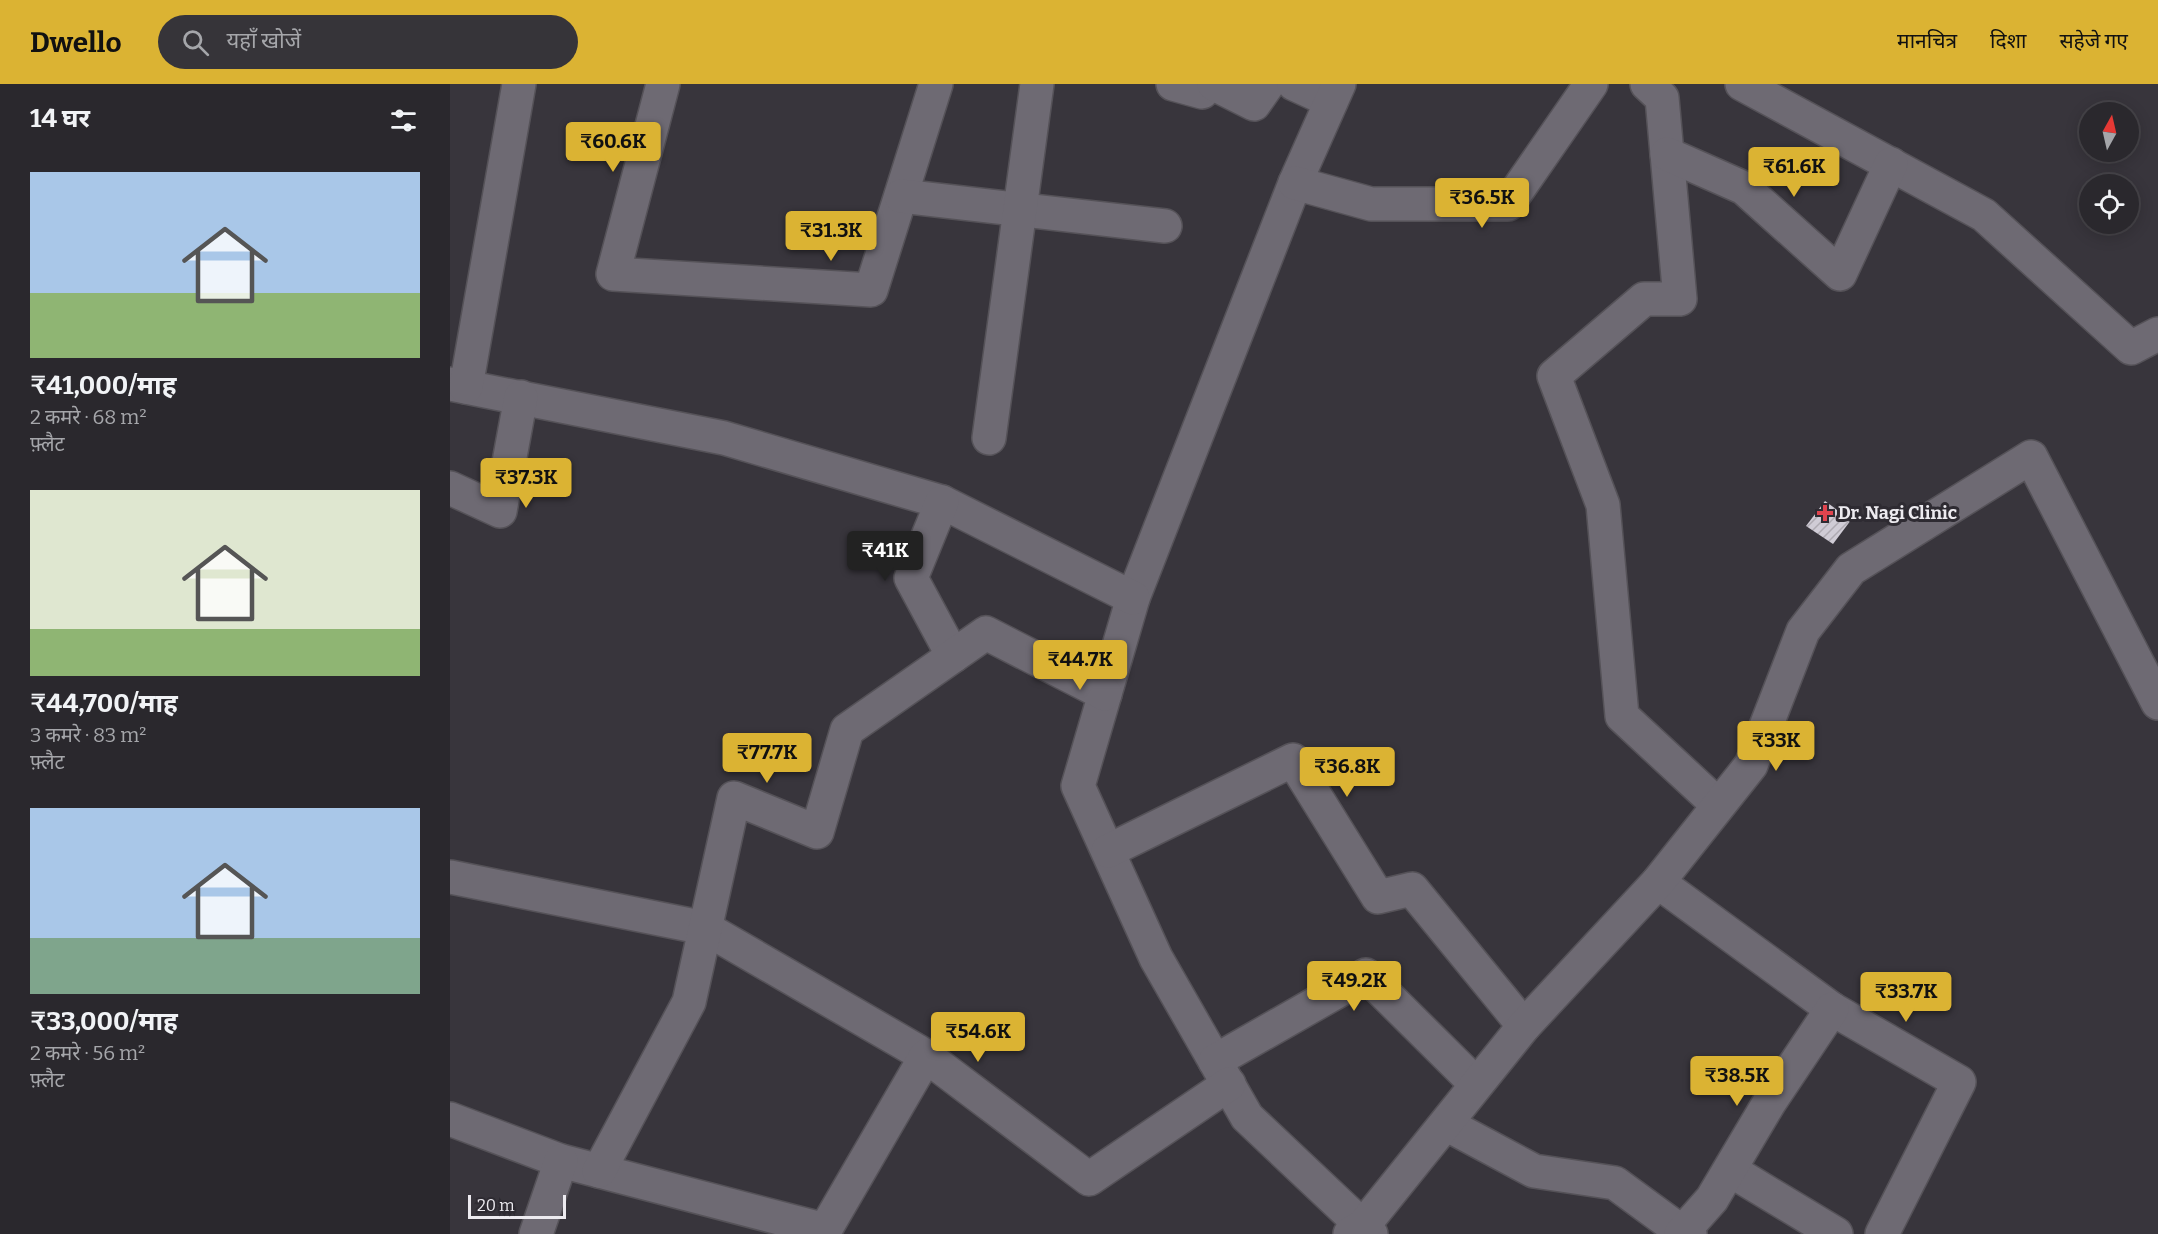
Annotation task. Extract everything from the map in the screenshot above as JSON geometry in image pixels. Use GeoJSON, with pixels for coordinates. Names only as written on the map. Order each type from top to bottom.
{"type":"FeatureCollection","features":[{"type":"Feature","properties":{"kind":"street"},"geometry":{"type":"LineString","coordinates":[[519,84],[458,385],[724,438],[942,502],[1133,598]]}},
{"type":"Feature","properties":{"kind":"street"},"geometry":{"type":"LineString","coordinates":[[663,84],[613,274],[871,291],[936,84]]}},
{"type":"Feature","properties":{"kind":"street"},"geometry":{"type":"LineString","coordinates":[[988,438],[1037,84]]}},
{"type":"Feature","properties":{"kind":"street"},"geometry":{"type":"LineString","coordinates":[[1173,84],[1202,92],[1207,84]]}},
{"type":"Feature","properties":{"kind":"street"},"geometry":{"type":"LineString","coordinates":[[1214,84],[1254,104],[1268,84]]}},
{"type":"Feature","properties":{"kind":"street"},"geometry":{"type":"LineString","coordinates":[[1294,84],[1335,92],[1295,183],[1133,598],[1078,786],[1156,958],[1247,1117],[1361,1231],[1524,1026],[1658,882],[1751,765],[1803,631],[1851,569],[2031,457],[2158,703]]}},
{"type":"Feature","properties":{"kind":"street"},"geometry":{"type":"LineString","coordinates":[[1295,183],[1371,204],[1508,204],[1591,84]]}},
{"type":"Feature","properties":{"kind":"street"},"geometry":{"type":"LineString","coordinates":[[1647,84],[1662,98],[1680,299],[1644,299],[1554,376],[1602,505],[1622,716],[1718,805]]}},
{"type":"Feature","properties":{"kind":"street"},"geometry":{"type":"LineString","coordinates":[[1742,84],[1984,215],[2131,348],[2158,334]]}},
{"type":"Feature","properties":{"kind":"street"},"geometry":{"type":"LineString","coordinates":[[1666,154],[1744,188],[1840,274],[1891,164]]}},
{"type":"Feature","properties":{"kind":"street"},"geometry":{"type":"LineString","coordinates":[[901,196],[1165,226]]}},
{"type":"Feature","properties":{"kind":"street"},"geometry":{"type":"LineString","coordinates":[[450,488],[500,511],[521,397]]}},
{"type":"Feature","properties":{"kind":"street"},"geometry":{"type":"LineString","coordinates":[[942,502],[910,578],[953,656]]}},
{"type":"Feature","properties":{"kind":"street"},"geometry":{"type":"LineString","coordinates":[[598,1171],[689,1002],[735,798],[817,832],[847,730],[986,633],[1105,694]]}},
{"type":"Feature","properties":{"kind":"street"},"geometry":{"type":"LineString","coordinates":[[1107,851],[1293,760],[1377,897],[1412,889],[1524,1026]]}},
{"type":"Feature","properties":{"kind":"street"},"geometry":{"type":"LineString","coordinates":[[450,877],[705,928],[926,1056],[1089,1179],[1222,1073],[1366,975],[1476,1084]]}},
{"type":"Feature","properties":{"kind":"street"},"geometry":{"type":"LineString","coordinates":[[1658,882],[1832,1009],[1959,1083],[1882,1234]]}},
{"type":"Feature","properties":{"kind":"street"},"geometry":{"type":"LineString","coordinates":[[1446,1124],[1534,1171],[1616,1183],[1684,1234],[1712,1199],[1769,1103],[1832,1009]]}},
{"type":"Feature","properties":{"kind":"street"},"geometry":{"type":"LineString","coordinates":[[450,1119],[561,1161],[806,1229],[825,1230],[926,1056]]}},
{"type":"Feature","properties":{"kind":"street"},"geometry":{"type":"LineString","coordinates":[[536,1234],[561,1161]]}},
{"type":"Feature","properties":{"kind":"street"},"geometry":{"type":"LineString","coordinates":[[1730,1170],[1836,1234]]}},
{"type":"Feature","properties":{"kind":"building"},"geometry":{"type":"Polygon","coordinates":[[[1825,501],[1851,520],[1833,544],[1806,526],[1825,501]]]}},
{"type":"Feature","properties":{"kind":"place","name":"Dr. Nagi Clinic"},"geometry":{"type":"Point","coordinates":[1825,513]}}]}
